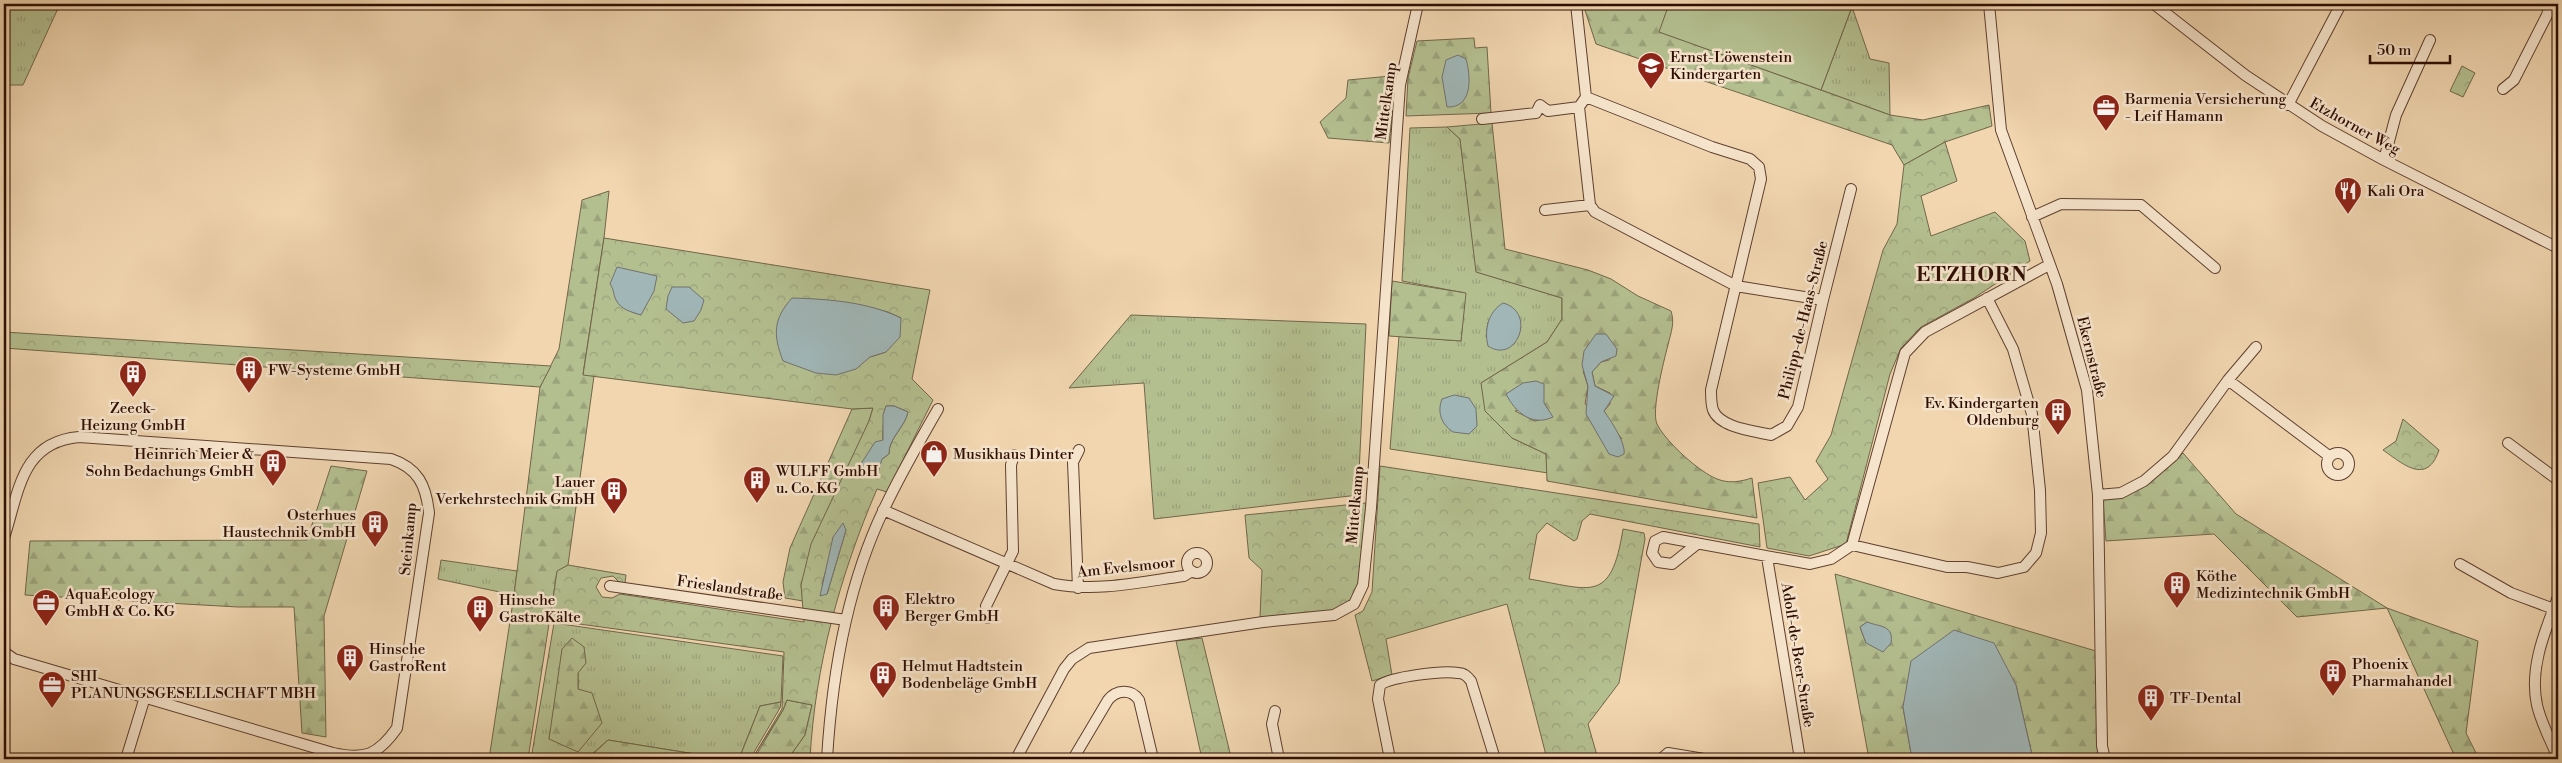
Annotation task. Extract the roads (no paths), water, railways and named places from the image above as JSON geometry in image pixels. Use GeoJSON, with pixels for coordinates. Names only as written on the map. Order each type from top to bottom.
{"type":"FeatureCollection","features":[{"type":"Feature","properties":{"kind":"street","name":"Mittelkamp"},"geometry":{"type":"LineString","coordinates":[[1016,759],[1064,669],[1072,659],[1089,648],[1263,622],[1334,614],[1354,604],[1363,585],[1371,508],[1398,103],[1418,4]]}},
{"type":"Feature","properties":{"kind":"street"},"geometry":{"type":"LineString","coordinates":[[1576,4],[1586,97],[1579,107],[1590,205],[1595,212],[1736,286],[1822,300]]}},
{"type":"Feature","properties":{"kind":"street","name":"Ekernstraße"},"geometry":{"type":"LineString","coordinates":[[1988,4],[2001,130],[2056,284],[2087,390],[2098,495],[2102,746],[2105,759]]}},
{"type":"Feature","properties":{"kind":"street","name":"Etzhorner Weg"},"geometry":{"type":"LineString","coordinates":[[2154,4],[2245,75],[2288,105],[2384,160],[2558,248]]}},
{"type":"Feature","properties":{"kind":"street"},"geometry":{"type":"LineString","coordinates":[[2288,105],[2341,4]]}},
{"type":"Feature","properties":{"kind":"street"},"geometry":{"type":"LineString","coordinates":[[2502,89],[2514,80],[2547,15],[2550,4]]}},
{"type":"Feature","properties":{"kind":"street"},"geometry":{"type":"LineString","coordinates":[[2384,160],[2396,115],[2430,40]]}},
{"type":"Feature","properties":{"kind":"street","name":"Philipp-de-Haas-Straße"},"geometry":{"type":"LineString","coordinates":[[1586,97],[1750,159],[1759,167],[1761,179],[1711,390],[1714,411],[1725,422],[1771,435],[1787,426],[1798,407],[1822,300],[1852,189]]}},
{"type":"Feature","properties":{"kind":"street"},"geometry":{"type":"LineString","coordinates":[[1482,119],[1536,113],[1540,105],[1548,111],[1579,107]]}},
{"type":"Feature","properties":{"kind":"street"},"geometry":{"type":"LineString","coordinates":[[2032,216],[2061,204],[2141,205],[2216,268]]}},
{"type":"Feature","properties":{"kind":"street"},"geometry":{"type":"LineString","coordinates":[[1545,210],[1590,205]]}},
{"type":"Feature","properties":{"kind":"street"},"geometry":{"type":"LineString","coordinates":[[1697,544],[1810,564],[1831,559],[1852,545],[1905,353],[1925,332],[2048,265]]}},
{"type":"Feature","properties":{"kind":"street"},"geometry":{"type":"LineString","coordinates":[[1852,545],[1947,567],[1998,573],[2024,567],[2036,553],[2041,533],[2040,490],[2030,407],[2013,349],[1987,298]]}},
{"type":"Feature","properties":{"kind":"street"},"geometry":{"type":"LineString","coordinates":[[2098,495],[2121,493],[2144,481],[2173,456],[2228,380],[2256,347]]}},
{"type":"Feature","properties":{"kind":"street"},"geometry":{"type":"LineString","coordinates":[[2228,380],[2329,456]]}},
{"type":"Feature","properties":{"kind":"street"},"geometry":{"type":"LineString","coordinates":[[827,759],[829,721],[846,620],[883,510],[938,409]]}},
{"type":"Feature","properties":{"kind":"street","name":"Steinkamp"},"geometry":{"type":"LineString","coordinates":[[4,538],[24,476],[34,456],[46,445],[63,438],[79,436],[384,458],[401,462],[418,475],[427,494],[429,513],[397,728],[385,744],[375,752],[360,757],[333,753],[14,659],[4,652]]}},
{"type":"Feature","properties":{"kind":"street"},"geometry":{"type":"LineString","coordinates":[[2508,443],[2558,480]]}},
{"type":"Feature","properties":{"kind":"street"},"geometry":{"type":"LineString","coordinates":[[1078,588],[1073,462],[1079,450]]}},
{"type":"Feature","properties":{"kind":"street"},"geometry":{"type":"LineString","coordinates":[[988,618],[986,606],[1013,551],[1011,465],[1014,455]]}},
{"type":"Feature","properties":{"kind":"street","name":"Am Evelsmoor"},"geometry":{"type":"LineString","coordinates":[[883,510],[1054,584],[1078,588],[1184,576],[1192,571]]}},
{"type":"Feature","properties":{"kind":"street","name":"Adolf-de-Beer-Straße"},"geometry":{"type":"LineString","coordinates":[[1767,557],[1800,759]]}},
{"type":"Feature","properties":{"kind":"street"},"geometry":{"type":"LineString","coordinates":[[2460,564],[2512,592],[2554,609]]}},
{"type":"Feature","properties":{"kind":"street","name":"Frieslandstraße"},"geometry":{"type":"LineString","coordinates":[[610,586],[846,620]]}},
{"type":"Feature","properties":{"kind":"street"},"geometry":{"type":"LineString","coordinates":[[2558,597],[2538,654],[2534,682],[2537,706],[2558,758]]}},
{"type":"Feature","properties":{"kind":"street"},"geometry":{"type":"LineString","coordinates":[[1390,759],[1378,699],[1380,685],[1392,680],[1451,672],[1467,676],[1471,681],[1495,759]]}},
{"type":"Feature","properties":{"kind":"street"},"geometry":{"type":"LineString","coordinates":[[1074,759],[1108,700],[1112,695],[1125,692],[1132,693],[1139,700],[1153,759]]}},
{"type":"Feature","properties":{"kind":"street"},"geometry":{"type":"LineString","coordinates":[[126,759],[145,697]]}},
{"type":"Feature","properties":{"kind":"street"},"geometry":{"type":"LineString","coordinates":[[1275,710],[1272,724],[1279,759]]}},
{"type":"Feature","properties":{"kind":"street"},"geometry":{"type":"LineString","coordinates":[[1661,759],[1668,753],[1704,759]]}},
{"type":"Feature","properties":{"kind":"place","name":"Ernst-Löwenstein Kindergarten"},"geometry":{"type":"Point","coordinates":[1651,90]}},
{"type":"Feature","properties":{"kind":"place","name":"Barmenia Versicherung - Leif Hamann"},"geometry":{"type":"Point","coordinates":[2106,132]}},
{"type":"Feature","properties":{"kind":"place","name":"Kali Ora"},"geometry":{"type":"Point","coordinates":[2348,215]}},
{"type":"Feature","properties":{"kind":"place","name":"FW-Systeme GmbH"},"geometry":{"type":"Point","coordinates":[249,394]}},
{"type":"Feature","properties":{"kind":"place","name":"Zeeck- Heizung GmbH"},"geometry":{"type":"Point","coordinates":[133,398]}},
{"type":"Feature","properties":{"kind":"place","name":"Ev. Kindergarten Oldenburg"},"geometry":{"type":"Point","coordinates":[2058,436]}},
{"type":"Feature","properties":{"kind":"place","name":"Musikhaus Dinter"},"geometry":{"type":"Point","coordinates":[934,478]}},
{"type":"Feature","properties":{"kind":"place","name":"Heinrich Meier & Sohn Bedachungs GmbH"},"geometry":{"type":"Point","coordinates":[273,487]}},
{"type":"Feature","properties":{"kind":"place","name":"WULFF GmbH u. Co. KG"},"geometry":{"type":"Point","coordinates":[757,504]}},
{"type":"Feature","properties":{"kind":"place","name":"Lauer Verkehrstechnik GmbH"},"geometry":{"type":"Point","coordinates":[614,515]}},
{"type":"Feature","properties":{"kind":"place","name":"Osterhues Haustechnik GmbH"},"geometry":{"type":"Point","coordinates":[375,548]}},
{"type":"Feature","properties":{"kind":"place","name":"Köthe Medizintechnik GmbH"},"geometry":{"type":"Point","coordinates":[2177,609]}},
{"type":"Feature","properties":{"kind":"place","name":"AquaEcology GmbH & Co. KG"},"geometry":{"type":"Point","coordinates":[46,627]}},
{"type":"Feature","properties":{"kind":"place","name":"Elektro Berger GmbH"},"geometry":{"type":"Point","coordinates":[886,632]}},
{"type":"Feature","properties":{"kind":"place","name":"Hinsche GastroKälte"},"geometry":{"type":"Point","coordinates":[480,633]}},
{"type":"Feature","properties":{"kind":"place","name":"Hinsche GastroRent"},"geometry":{"type":"Point","coordinates":[350,682]}},
{"type":"Feature","properties":{"kind":"place","name":"Phoenix Pharmahandel"},"geometry":{"type":"Point","coordinates":[2333,697]}},
{"type":"Feature","properties":{"kind":"place","name":"Helmut Hadtstein Bodenbeläge GmbH"},"geometry":{"type":"Point","coordinates":[883,699]}},
{"type":"Feature","properties":{"kind":"place","name":"SHI PLANUNGSGESELLSCHAFT MBH"},"geometry":{"type":"Point","coordinates":[52,709]}},
{"type":"Feature","properties":{"kind":"place","name":"TF-Dental"},"geometry":{"type":"Point","coordinates":[2151,722]}},
{"type":"Feature","properties":{"kind":"district","name":"ETZHORN"},"geometry":{"type":"Point","coordinates":[1972,274]}}]}
